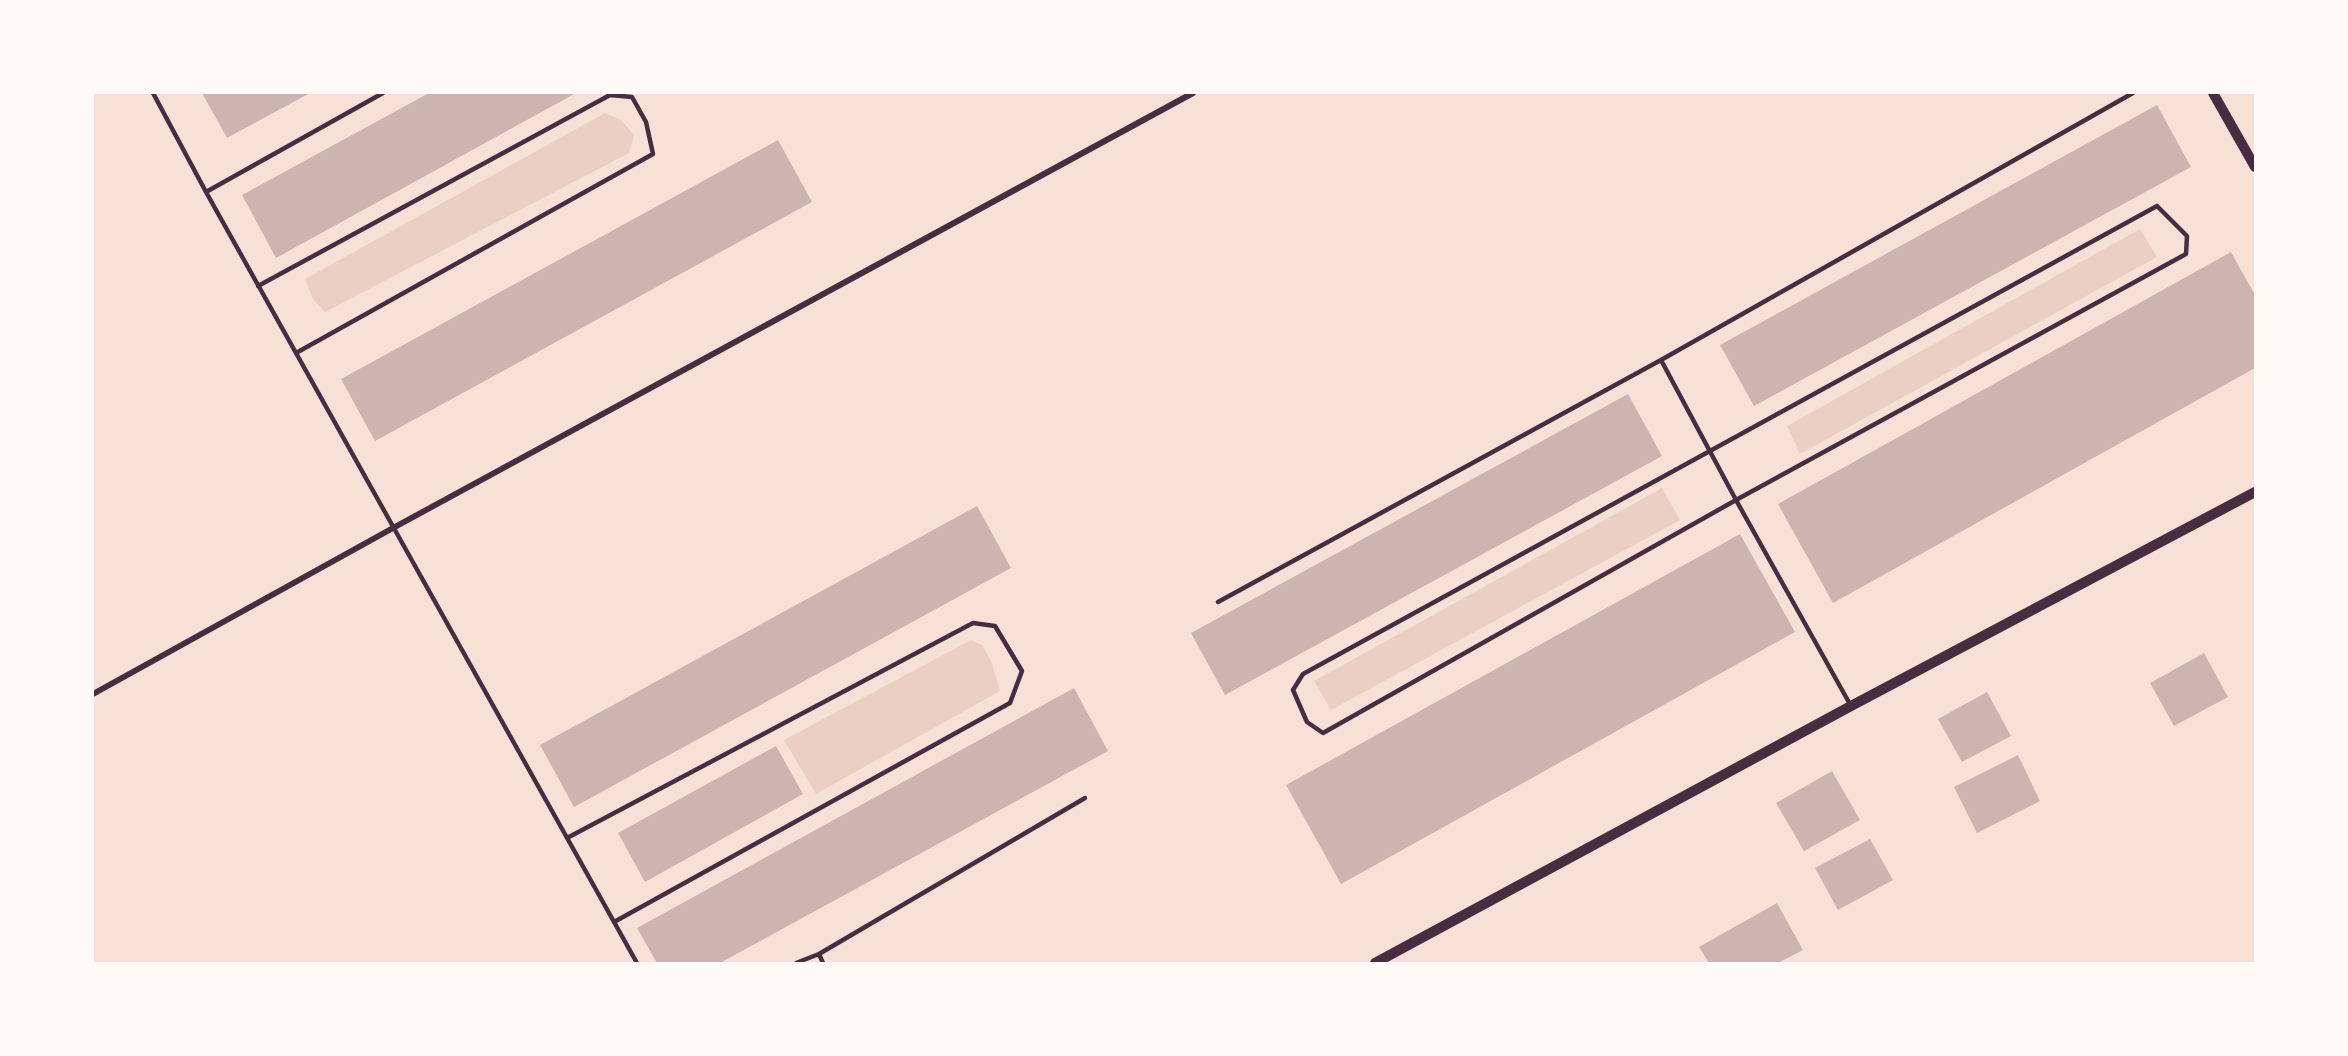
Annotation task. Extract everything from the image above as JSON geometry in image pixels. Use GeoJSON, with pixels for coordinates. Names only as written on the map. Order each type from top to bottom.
{"type":"FeatureCollection","features":[{"type":"Feature","properties":{"kind":"street"},"geometry":{"type":"LineString","coordinates":[[93,694],[393,528],[1193,93]]}},
{"type":"Feature","properties":{"kind":"street"},"geometry":{"type":"LineString","coordinates":[[2213,93],[2255,167]]}},
{"type":"Feature","properties":{"kind":"street"},"geometry":{"type":"LineString","coordinates":[[1375,963],[1851,706],[2255,492]]}},
{"type":"Feature","properties":{"kind":"lane"},"geometry":{"type":"LineString","coordinates":[[153,93],[258,286],[637,963]]}},
{"type":"Feature","properties":{"kind":"lane"},"geometry":{"type":"LineString","coordinates":[[206,192],[383,93]]}},
{"type":"Feature","properties":{"kind":"lane"},"geometry":{"type":"LineString","coordinates":[[1218,602],[1661,360],[2133,93]]}},
{"type":"Feature","properties":{"kind":"lane"},"geometry":{"type":"LineString","coordinates":[[258,286],[610,95],[632,97],[646,122],[652,154],[296,353]]}},
{"type":"Feature","properties":{"kind":"lane"},"geometry":{"type":"LineString","coordinates":[[2157,207],[2187,236],[2186,254],[1736,501],[1323,733],[1307,722],[1293,690],[1303,674],[1710,452],[2157,207]]}},
{"type":"Feature","properties":{"kind":"lane"},"geometry":{"type":"LineString","coordinates":[[1661,360],[1736,501],[1851,706]]}},
{"type":"Feature","properties":{"kind":"lane"},"geometry":{"type":"LineString","coordinates":[[567,838],[973,623],[995,626],[1022,672],[1010,703],[614,922]]}},
{"type":"Feature","properties":{"kind":"lane"},"geometry":{"type":"LineString","coordinates":[[796,963],[819,954],[1085,798]]}},
{"type":"Feature","properties":{"kind":"lane"},"geometry":{"type":"LineString","coordinates":[[819,954],[824,963]]}},
{"type":"Feature","properties":{"kind":"shaded area"},"geometry":{"type":"Polygon","coordinates":[[[605,113],[621,120],[634,135],[629,153],[325,312],[313,299],[305,279],[605,113]]]}},
{"type":"Feature","properties":{"kind":"shaded area"},"geometry":{"type":"Polygon","coordinates":[[[2140,229],[2157,257],[1800,454],[1787,426],[2140,229]]]}},
{"type":"Feature","properties":{"kind":"shaded area"},"geometry":{"type":"Polygon","coordinates":[[[1662,488],[1680,520],[1331,710],[1314,681],[1662,488]]]}},
{"type":"Feature","properties":{"kind":"shaded area"},"geometry":{"type":"Polygon","coordinates":[[[971,640],[982,645],[991,661],[1000,691],[816,794],[784,740],[971,640]]]}},
{"type":"Feature","properties":{"kind":"building"},"geometry":{"type":"Polygon","coordinates":[[[202,93],[310,93],[227,138],[202,93]]]}},
{"type":"Feature","properties":{"kind":"building"},"geometry":{"type":"Polygon","coordinates":[[[429,93],[576,93],[276,258],[242,195],[429,93]]]}},
{"type":"Feature","properties":{"kind":"building"},"geometry":{"type":"Polygon","coordinates":[[[2157,105],[2191,167],[1754,406],[1720,345],[2157,105]]]}},
{"type":"Feature","properties":{"kind":"building"},"geometry":{"type":"Polygon","coordinates":[[[778,140],[812,202],[375,441],[341,379],[778,140]]]}},
{"type":"Feature","properties":{"kind":"building"},"geometry":{"type":"Polygon","coordinates":[[[2231,252],[2255,295],[2255,368],[1833,603],[1778,504],[2231,252]]]}},
{"type":"Feature","properties":{"kind":"building"},"geometry":{"type":"Polygon","coordinates":[[[1628,394],[1662,456],[1225,695],[1191,633],[1628,394]]]}},
{"type":"Feature","properties":{"kind":"building"},"geometry":{"type":"Polygon","coordinates":[[[977,506],[1011,568],[574,807],[540,745],[977,506]]]}},
{"type":"Feature","properties":{"kind":"building"},"geometry":{"type":"Polygon","coordinates":[[[1740,534],[1795,632],[1341,884],[1286,785],[1740,534]]]}},
{"type":"Feature","properties":{"kind":"building"},"geometry":{"type":"Polygon","coordinates":[[[2204,653],[2228,697],[2174,726],[2150,683],[2204,653]]]}},
{"type":"Feature","properties":{"kind":"building"},"geometry":{"type":"Polygon","coordinates":[[[1074,688],[1108,751],[720,963],[657,963],[637,928],[1074,688]]]}},
{"type":"Feature","properties":{"kind":"building"},"geometry":{"type":"Polygon","coordinates":[[[1987,692],[2011,736],[1962,762],[1938,719],[1987,692]]]}},
{"type":"Feature","properties":{"kind":"building"},"geometry":{"type":"Polygon","coordinates":[[[776,746],[803,794],[645,882],[618,833],[776,746]]]}},
{"type":"Feature","properties":{"kind":"building"},"geometry":{"type":"Polygon","coordinates":[[[2018,755],[2040,801],[1977,833],[1954,787],[2018,755]]]}},
{"type":"Feature","properties":{"kind":"building"},"geometry":{"type":"Polygon","coordinates":[[[1832,771],[1860,820],[1804,851],[1776,803],[1832,771]]]}},
{"type":"Feature","properties":{"kind":"building"},"geometry":{"type":"Polygon","coordinates":[[[1870,839],[1893,880],[1838,910],[1815,868],[1870,839]]]}},
{"type":"Feature","properties":{"kind":"building"},"geometry":{"type":"Polygon","coordinates":[[[1777,903],[1803,950],[1778,963],[1709,963],[1699,947],[1777,903]]]}}]}
